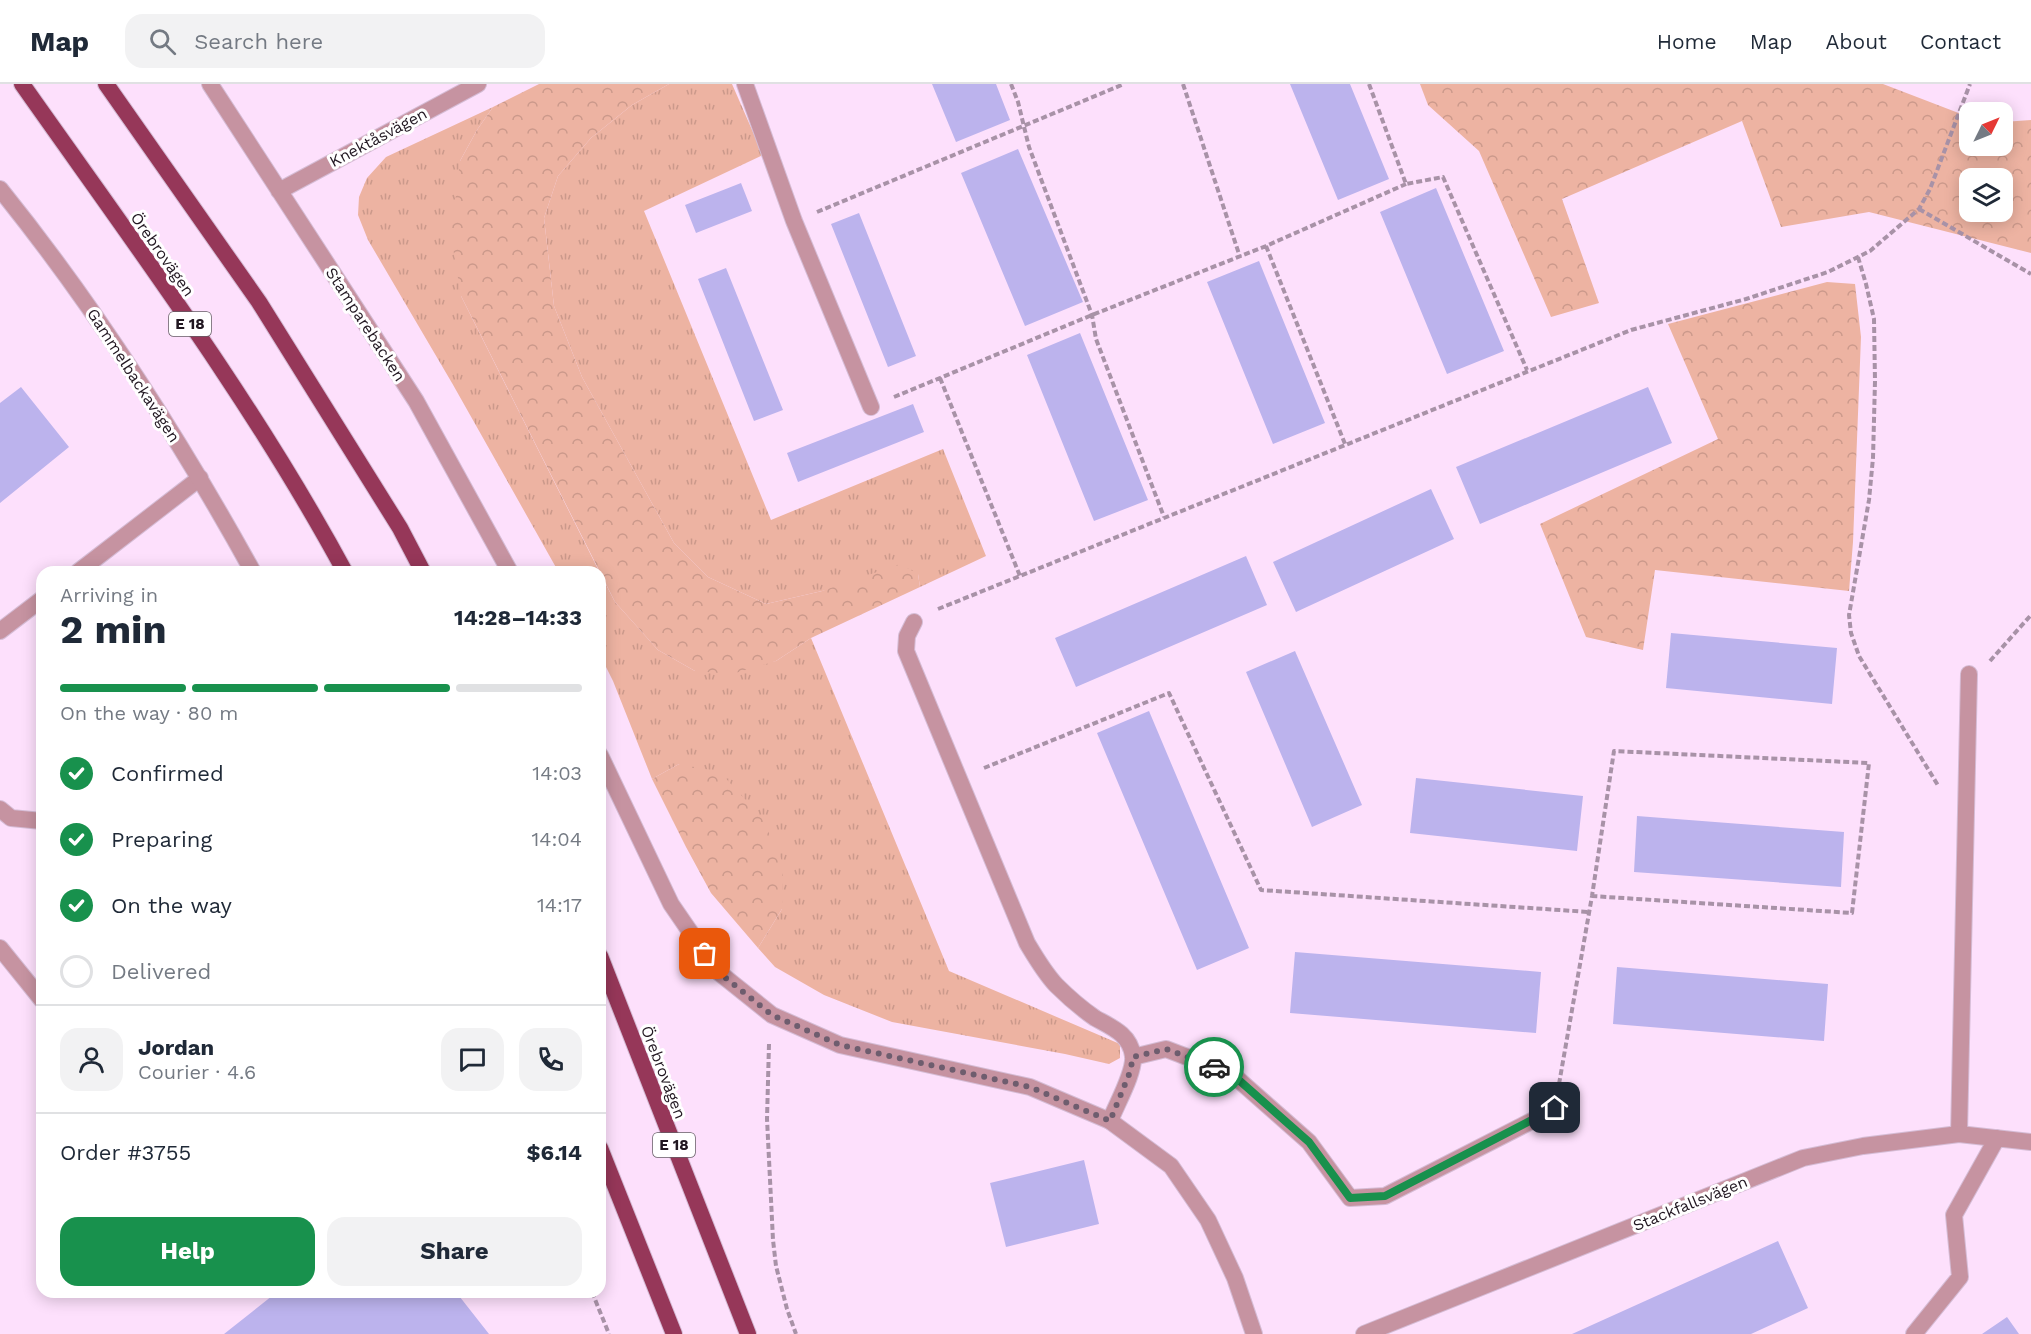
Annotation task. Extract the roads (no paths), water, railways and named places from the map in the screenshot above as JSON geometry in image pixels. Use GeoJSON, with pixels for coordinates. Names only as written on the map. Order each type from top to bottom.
{"type":"FeatureCollection","features":[{"type":"Feature","properties":{"kind":"highway","name":"Örebrovägen"},"geometry":{"type":"LineString","coordinates":[[22,84],[219,366],[314,517],[342,566]]}},
{"type":"Feature","properties":{"kind":"highway"},"geometry":{"type":"LineString","coordinates":[[106,84],[259,302],[400,528],[420,566]]}},
{"type":"Feature","properties":{"kind":"highway","name":"Örebrovägen"},"geometry":{"type":"LineString","coordinates":[[606,971],[748,1334]]}},
{"type":"Feature","properties":{"kind":"highway"},"geometry":{"type":"LineString","coordinates":[[606,1163],[674,1334]]}},
{"type":"Feature","properties":{"kind":"street","name":"Stamparebacken"},"geometry":{"type":"LineString","coordinates":[[210,84],[416,401],[507,566]]}},
{"type":"Feature","properties":{"kind":"street","name":"Knektåsvägen"},"geometry":{"type":"LineString","coordinates":[[279,191],[478,84]]}},
{"type":"Feature","properties":{"kind":"street"},"geometry":{"type":"LineString","coordinates":[[745,84],[794,221],[871,407]]}},
{"type":"Feature","properties":{"kind":"street","name":"Gammelbackavägen"},"geometry":{"type":"LineString","coordinates":[[0,189],[90,308],[162,416],[250,566]]}},
{"type":"Feature","properties":{"kind":"street"},"geometry":{"type":"LineString","coordinates":[[86,566],[200,478]]}},
{"type":"Feature","properties":{"kind":"street"},"geometry":{"type":"LineString","coordinates":[[0,631],[36,604]]}},
{"type":"Feature","properties":{"kind":"street"},"geometry":{"type":"LineString","coordinates":[[914,622],[907,636],[906,651],[1027,943],[1040,965],[1057,986],[1087,1011],[1115,1028],[1129,1043],[1133,1057],[1130,1072],[1110,1121]]}},
{"type":"Feature","properties":{"kind":"street"},"geometry":{"type":"LineString","coordinates":[[1959,1134],[1969,674]]}},
{"type":"Feature","properties":{"kind":"street"},"geometry":{"type":"LineString","coordinates":[[606,768],[671,904],[717,971],[772,1015],[840,1045],[1030,1087],[1110,1121],[1171,1166],[1202,1211],[1235,1278],[1254,1334]]}},
{"type":"Feature","properties":{"kind":"street"},"geometry":{"type":"LineString","coordinates":[[0,809],[11,818],[36,820]]}},
{"type":"Feature","properties":{"kind":"street"},"geometry":{"type":"LineString","coordinates":[[0,948],[36,993]]}},
{"type":"Feature","properties":{"kind":"street"},"geometry":{"type":"LineString","coordinates":[[1133,1057],[1166,1049],[1232,1074],[1309,1142],[1350,1198],[1385,1196],[1555,1108]]}},
{"type":"Feature","properties":{"kind":"street","name":"Stackfallsvägen"},"geometry":{"type":"LineString","coordinates":[[1364,1334],[1803,1158],[1863,1146],[1959,1134],[2029,1139]]}},
{"type":"Feature","properties":{"kind":"street"},"geometry":{"type":"LineString","coordinates":[[1914,1334],[1960,1277],[1954,1215],[1997,1138]]}}]}
